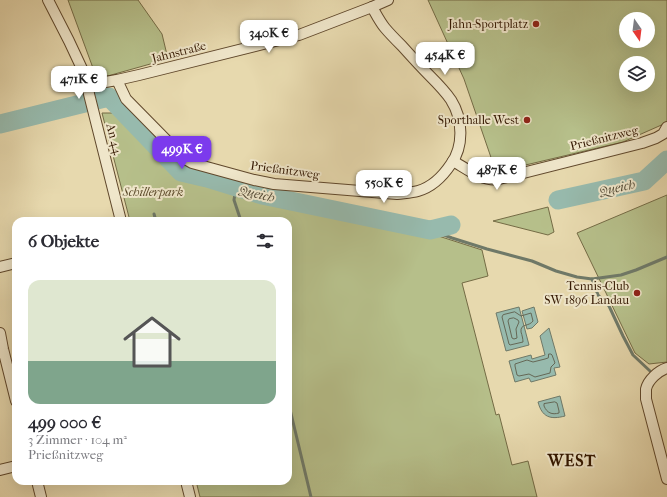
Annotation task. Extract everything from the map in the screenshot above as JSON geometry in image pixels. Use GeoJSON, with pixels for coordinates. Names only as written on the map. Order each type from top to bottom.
{"type":"FeatureCollection","features":[{"type":"Feature","properties":{"kind":"street","name":"An 44"},"geometry":{"type":"LineString","coordinates":[[48,0],[69,41],[88,85],[120,217]]}},
{"type":"Feature","properties":{"kind":"street","name":"Jahnstraße"},"geometry":{"type":"LineString","coordinates":[[88,85],[117,80],[299,35],[388,0]]}},
{"type":"Feature","properties":{"kind":"street","name":"Prießnitzweg"},"geometry":{"type":"LineString","coordinates":[[117,80],[126,99],[185,159],[192,163],[274,184],[397,194],[419,191],[435,182],[447,170],[453,161],[460,138],[459,119],[455,107],[445,92],[384,28],[372,7]]}},
{"type":"Feature","properties":{"kind":"street","name":"Prießnitzweg"},"geometry":{"type":"LineString","coordinates":[[453,161],[480,176],[494,180],[656,138],[663,134],[667,127]]}},
{"type":"Feature","properties":{"kind":"street"},"geometry":{"type":"LineString","coordinates":[[0,267],[12,264]]}},
{"type":"Feature","properties":{"kind":"street"},"geometry":{"type":"LineString","coordinates":[[0,334],[12,385]]}},
{"type":"Feature","properties":{"kind":"street"},"geometry":{"type":"LineString","coordinates":[[666,369],[656,375],[649,382],[646,390],[646,399],[667,479]]}},
{"type":"Feature","properties":{"kind":"street"},"geometry":{"type":"LineString","coordinates":[[0,470],[12,467]]}},
{"type":"Feature","properties":{"kind":"street"},"geometry":{"type":"LineString","coordinates":[[38,485],[41,497]]}},
{"type":"Feature","properties":{"kind":"street"},"geometry":{"type":"LineString","coordinates":[[187,485],[190,497]]}},
{"type":"Feature","properties":{"kind":"green space"},"geometry":{"type":"Polygon","coordinates":[[[68,0],[138,0],[162,34],[168,59],[97,79],[68,0]]]}},
{"type":"Feature","properties":{"kind":"green space"},"geometry":{"type":"Polygon","coordinates":[[[428,0],[667,0],[667,127],[666,123],[623,142],[496,172],[464,79],[428,0]]]}},
{"type":"Feature","properties":{"kind":"green space","name":"Schillerpark"},"geometry":{"type":"Polygon","coordinates":[[[102,113],[117,113],[180,178],[244,194],[426,232],[482,250],[488,276],[462,283],[496,415],[499,414],[512,465],[528,461],[537,497],[200,497],[197,485],[292,485],[292,217],[129,217],[102,113]]]}},
{"type":"Feature","properties":{"kind":"green space","name":"Tennis-Club SW 1896 Landau"},"geometry":{"type":"Polygon","coordinates":[[[667,195],[667,362],[649,364],[635,353],[577,233],[667,195]]]}},
{"type":"Feature","properties":{"kind":"green space"},"geometry":{"type":"Polygon","coordinates":[[[548,207],[554,232],[548,235],[493,221],[548,207]]]}},
{"type":"Feature","properties":{"kind":"water"},"geometry":{"type":"Polygon","coordinates":[[[519,307],[529,345],[506,351],[496,313],[519,307]]]}},
{"type":"Feature","properties":{"kind":"water"},"geometry":{"type":"Polygon","coordinates":[[[534,307],[538,322],[532,328],[527,329],[522,311],[534,307]]]}},
{"type":"Feature","properties":{"kind":"water"},"geometry":{"type":"Polygon","coordinates":[[[549,328],[560,367],[554,368],[556,375],[531,382],[529,378],[515,382],[509,361],[531,355],[532,359],[545,355],[540,336],[549,328]]]}},
{"type":"Feature","properties":{"kind":"water"},"geometry":{"type":"Polygon","coordinates":[[[560,396],[565,416],[555,418],[544,414],[538,402],[560,396]]]}},
{"type":"Feature","properties":{"kind":"waterway","name":"Queich"},"geometry":{"type":"LineString","coordinates":[[0,124],[109,97],[181,172],[207,178],[262,195],[430,230],[451,225]]}},
{"type":"Feature","properties":{"kind":"waterway","name":"Queich"},"geometry":{"type":"LineString","coordinates":[[558,200],[644,181],[667,160]]}},
{"type":"Feature","properties":{"kind":"waterway"},"geometry":{"type":"LineString","coordinates":[[236,187],[234,200],[240,217]]}},
{"type":"Feature","properties":{"kind":"waterway"},"geometry":{"type":"LineString","coordinates":[[430,230],[487,249],[532,261],[556,271],[577,277],[592,279],[621,275],[667,257]]}},
{"type":"Feature","properties":{"kind":"waterway"},"geometry":{"type":"LineString","coordinates":[[592,279],[598,295],[609,306],[633,355],[650,371]]}},
{"type":"Feature","properties":{"kind":"waterway"},"geometry":{"type":"LineString","coordinates":[[292,418],[311,497]]}},
{"type":"Feature","properties":{"kind":"place","name":"Jahn-Sportplatz"},"geometry":{"type":"Point","coordinates":[536,24]}},
{"type":"Feature","properties":{"kind":"place","name":"Sporthalle West"},"geometry":{"type":"Point","coordinates":[527,120]}},
{"type":"Feature","properties":{"kind":"place","name":"Tennis-Club SW 1896 Landau"},"geometry":{"type":"Point","coordinates":[637,293]}},
{"type":"Feature","properties":{"kind":"district","name":"WEST"},"geometry":{"type":"Point","coordinates":[572,460]}}]}
